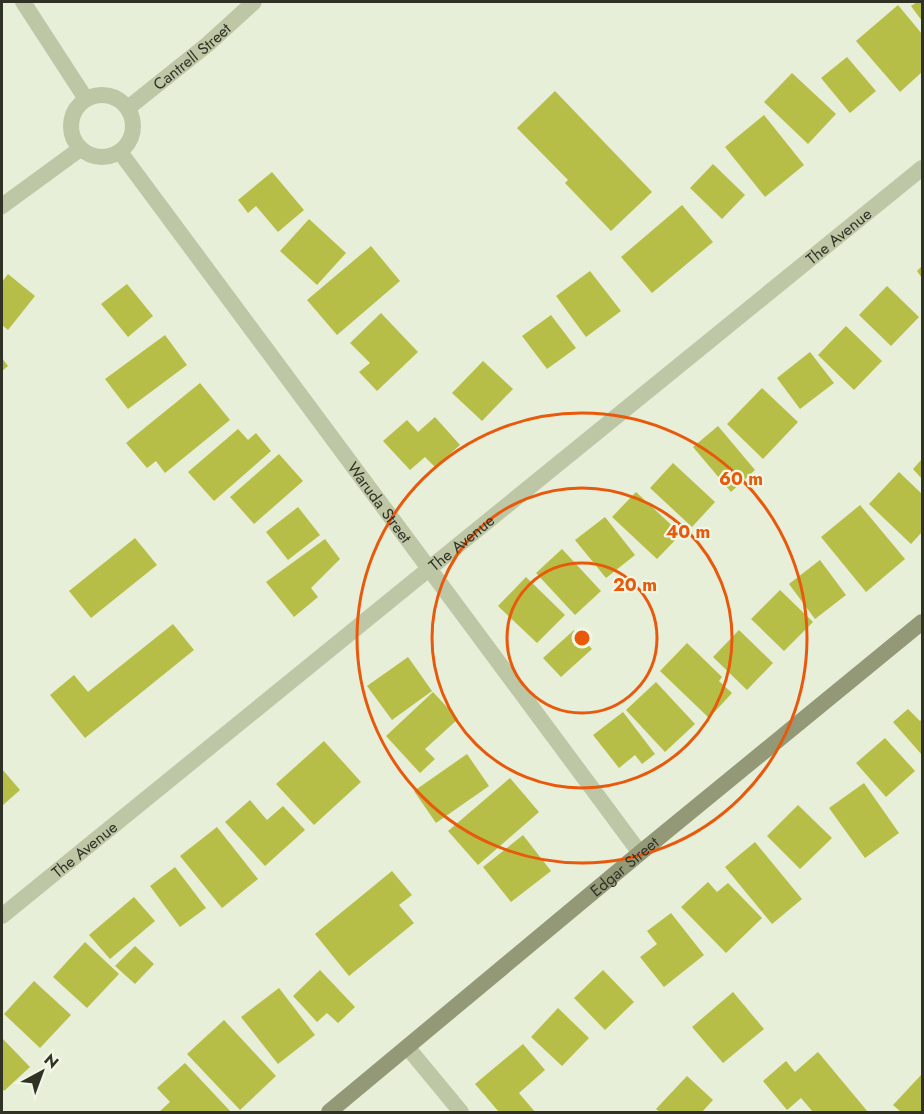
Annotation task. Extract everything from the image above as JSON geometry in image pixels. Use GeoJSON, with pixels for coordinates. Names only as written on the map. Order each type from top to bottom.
{"type":"FeatureCollection","features":[{"type":"Feature","properties":{"kind":"main road","name":"Edgar Street"},"geometry":{"type":"LineString","coordinates":[[329,1113],[640,852],[922,622]]}},
{"type":"Feature","properties":{"kind":"street"},"geometry":{"type":"LineString","coordinates":[[23,2],[86,99]]}},
{"type":"Feature","properties":{"kind":"street","name":"Cantrell Street"},"geometry":{"type":"LineString","coordinates":[[128,108],[194,57],[254,2]]}},
{"type":"Feature","properties":{"kind":"street"},"geometry":{"type":"LineString","coordinates":[[94,95],[113,97],[128,108],[132,117],[132,136],[120,152],[104,158],[95,157],[80,149],[71,132],[70,122],[78,105],[86,99],[94,95]]}},
{"type":"Feature","properties":{"kind":"street"},"geometry":{"type":"LineString","coordinates":[[2,206],[80,149]]}},
{"type":"Feature","properties":{"kind":"street","name":"Waruda Street"},"geometry":{"type":"LineString","coordinates":[[120,152],[640,852]]}},
{"type":"Feature","properties":{"kind":"street","name":"The Avenue"},"geometry":{"type":"LineString","coordinates":[[2,916],[922,168]]}},
{"type":"Feature","properties":{"kind":"street"},"geometry":{"type":"LineString","coordinates":[[408,1048],[461,1113]]}},
{"type":"Feature","properties":{"kind":"building"},"geometry":{"type":"Polygon","coordinates":[[[922,2],[922,21],[911,6],[922,2]]]}},
{"type":"Feature","properties":{"kind":"building"},"geometry":{"type":"Polygon","coordinates":[[[898,5],[922,34],[922,72],[900,92],[856,41],[898,5]]]}},
{"type":"Feature","properties":{"kind":"building"},"geometry":{"type":"Polygon","coordinates":[[[847,57],[876,91],[850,113],[821,78],[847,57]]]}},
{"type":"Feature","properties":{"kind":"building"},"geometry":{"type":"Polygon","coordinates":[[[792,73],[836,114],[808,144],[764,102],[792,73]]]}},
{"type":"Feature","properties":{"kind":"building"},"geometry":{"type":"Polygon","coordinates":[[[555,91],[652,192],[611,231],[565,183],[568,180],[517,128],[555,91]]]}},
{"type":"Feature","properties":{"kind":"building"},"geometry":{"type":"Polygon","coordinates":[[[764,115],[804,165],[765,197],[725,147],[764,115]]]}},
{"type":"Feature","properties":{"kind":"building"},"geometry":{"type":"Polygon","coordinates":[[[713,164],[745,195],[722,219],[690,188],[713,164]]]}},
{"type":"Feature","properties":{"kind":"building"},"geometry":{"type":"Polygon","coordinates":[[[272,172],[304,210],[278,232],[256,206],[248,213],[238,200],[272,172]]]}},
{"type":"Feature","properties":{"kind":"building"},"geometry":{"type":"Polygon","coordinates":[[[682,205],[713,242],[652,293],[621,257],[682,205]]]}},
{"type":"Feature","properties":{"kind":"building"},"geometry":{"type":"Polygon","coordinates":[[[309,219],[346,253],[317,285],[280,251],[309,219]]]}},
{"type":"Feature","properties":{"kind":"building"},"geometry":{"type":"Polygon","coordinates":[[[371,246],[400,281],[337,335],[307,300],[371,246]]]}},
{"type":"Feature","properties":{"kind":"building"},"geometry":{"type":"Polygon","coordinates":[[[922,266],[922,278],[917,271],[922,266]]]}},
{"type":"Feature","properties":{"kind":"building"},"geometry":{"type":"Polygon","coordinates":[[[590,271],[621,311],[586,337],[556,296],[590,271]]]}},
{"type":"Feature","properties":{"kind":"building"},"geometry":{"type":"Polygon","coordinates":[[[8,274],[35,296],[8,330],[2,325],[2,282],[8,274]]]}},
{"type":"Feature","properties":{"kind":"building"},"geometry":{"type":"Polygon","coordinates":[[[127,284],[153,316],[128,337],[101,304],[127,284]]]}},
{"type":"Feature","properties":{"kind":"building"},"geometry":{"type":"Polygon","coordinates":[[[887,286],[919,317],[891,346],[859,315],[887,286]]]}},
{"type":"Feature","properties":{"kind":"building"},"geometry":{"type":"Polygon","coordinates":[[[381,313],[418,352],[377,391],[359,372],[370,363],[350,343],[381,313]]]}},
{"type":"Feature","properties":{"kind":"building"},"geometry":{"type":"Polygon","coordinates":[[[551,315],[576,348],[547,369],[522,336],[551,315]]]}},
{"type":"Feature","properties":{"kind":"building"},"geometry":{"type":"Polygon","coordinates":[[[846,326],[882,361],[854,390],[818,355],[846,326]]]}},
{"type":"Feature","properties":{"kind":"building"},"geometry":{"type":"Polygon","coordinates":[[[165,335],[187,365],[128,409],[105,379],[165,335]]]}},
{"type":"Feature","properties":{"kind":"building"},"geometry":{"type":"Polygon","coordinates":[[[810,352],[834,383],[800,409],[777,378],[810,352]]]}},
{"type":"Feature","properties":{"kind":"building"},"geometry":{"type":"Polygon","coordinates":[[[2,358],[8,366],[2,371],[2,358]]]}},
{"type":"Feature","properties":{"kind":"building"},"geometry":{"type":"Polygon","coordinates":[[[483,361],[513,389],[482,421],[452,393],[483,361]]]}},
{"type":"Feature","properties":{"kind":"building"},"geometry":{"type":"Polygon","coordinates":[[[200,383],[230,420],[165,473],[156,461],[147,468],[126,443],[200,383]]]}},
{"type":"Feature","properties":{"kind":"building"},"geometry":{"type":"Polygon","coordinates":[[[762,388],[798,422],[763,459],[727,424],[762,388]]]}},
{"type":"Feature","properties":{"kind":"building"},"geometry":{"type":"Polygon","coordinates":[[[435,417],[460,445],[435,467],[425,457],[410,470],[383,441],[407,420],[418,432],[435,417]]]}},
{"type":"Feature","properties":{"kind":"building"},"geometry":{"type":"Polygon","coordinates":[[[718,426],[755,470],[731,492],[693,447],[718,426]]]}},
{"type":"Feature","properties":{"kind":"building"},"geometry":{"type":"Polygon","coordinates":[[[238,429],[248,440],[256,433],[271,451],[214,501],[188,472],[238,429]]]}},
{"type":"Feature","properties":{"kind":"building"},"geometry":{"type":"Polygon","coordinates":[[[279,454],[303,481],[254,524],[230,497],[279,454]]]}},
{"type":"Feature","properties":{"kind":"building"},"geometry":{"type":"Polygon","coordinates":[[[922,459],[922,479],[913,469],[922,459]]]}},
{"type":"Feature","properties":{"kind":"building"},"geometry":{"type":"Polygon","coordinates":[[[673,463],[715,502],[692,527],[650,488],[673,463]]]}},
{"type":"Feature","properties":{"kind":"building"},"geometry":{"type":"Polygon","coordinates":[[[899,472],[922,494],[922,532],[911,544],[869,504],[899,472]]]}},
{"type":"Feature","properties":{"kind":"building"},"geometry":{"type":"Polygon","coordinates":[[[636,492],[681,534],[657,559],[612,517],[636,492]]]}},
{"type":"Feature","properties":{"kind":"building"},"geometry":{"type":"Polygon","coordinates":[[[860,505],[905,559],[866,592],[821,537],[860,505]]]}},
{"type":"Feature","properties":{"kind":"building"},"geometry":{"type":"Polygon","coordinates":[[[298,507],[320,535],[288,560],[266,532],[298,507]]]}},
{"type":"Feature","properties":{"kind":"building"},"geometry":{"type":"Polygon","coordinates":[[[605,517],[635,555],[606,578],[575,540],[605,517]]]}},
{"type":"Feature","properties":{"kind":"building"},"geometry":{"type":"Polygon","coordinates":[[[135,538],[157,565],[91,618],[69,591],[135,538]]]}},
{"type":"Feature","properties":{"kind":"building"},"geometry":{"type":"Polygon","coordinates":[[[325,539],[340,559],[311,588],[318,597],[294,617],[266,582],[325,539]]]}},
{"type":"Feature","properties":{"kind":"building"},"geometry":{"type":"Polygon","coordinates":[[[562,549],[601,591],[575,615],[536,573],[562,549]]]}},
{"type":"Feature","properties":{"kind":"building"},"geometry":{"type":"Polygon","coordinates":[[[820,560],[846,595],[815,619],[789,584],[820,560]]]}},
{"type":"Feature","properties":{"kind":"building"},"geometry":{"type":"Polygon","coordinates":[[[526,577],[565,615],[537,643],[498,606],[526,577]]]}},
{"type":"Feature","properties":{"kind":"building"},"geometry":{"type":"Polygon","coordinates":[[[780,590],[813,622],[784,651],[751,619],[780,590]]]}},
{"type":"Feature","properties":{"kind":"building"},"geometry":{"type":"Polygon","coordinates":[[[173,624],[194,650],[85,738],[50,695],[74,675],[88,692],[173,624]]]}},
{"type":"Feature","properties":{"kind":"building"},"geometry":{"type":"Polygon","coordinates":[[[574,630],[592,649],[561,677],[543,658],[574,630]]]}},
{"type":"Feature","properties":{"kind":"building"},"geometry":{"type":"Polygon","coordinates":[[[739,630],[773,663],[747,690],[713,657],[739,630]]]}},
{"type":"Feature","properties":{"kind":"building"},"geometry":{"type":"Polygon","coordinates":[[[687,643],[722,677],[719,681],[732,693],[709,718],[660,671],[687,643]]]}},
{"type":"Feature","properties":{"kind":"building"},"geometry":{"type":"Polygon","coordinates":[[[408,657],[432,691],[392,720],[367,686],[408,657]]]}},
{"type":"Feature","properties":{"kind":"building"},"geometry":{"type":"Polygon","coordinates":[[[656,682],[695,724],[665,752],[626,710],[656,682]]]}},
{"type":"Feature","properties":{"kind":"building"},"geometry":{"type":"Polygon","coordinates":[[[433,692],[458,719],[425,749],[435,759],[420,773],[386,736],[433,692]]]}},
{"type":"Feature","properties":{"kind":"building"},"geometry":{"type":"Polygon","coordinates":[[[908,709],[920,721],[922,719],[922,755],[893,722],[908,709]]]}},
{"type":"Feature","properties":{"kind":"building"},"geometry":{"type":"Polygon","coordinates":[[[623,712],[655,754],[642,764],[635,755],[619,768],[593,735],[623,712]]]}},
{"type":"Feature","properties":{"kind":"building"},"geometry":{"type":"Polygon","coordinates":[[[885,738],[915,771],[886,797],[856,763],[885,738]]]}},
{"type":"Feature","properties":{"kind":"building"},"geometry":{"type":"Polygon","coordinates":[[[324,741],[361,782],[314,825],[276,784],[324,741]]]}},
{"type":"Feature","properties":{"kind":"building"},"geometry":{"type":"Polygon","coordinates":[[[467,754],[489,786],[436,823],[414,791],[467,754]]]}},
{"type":"Feature","properties":{"kind":"building"},"geometry":{"type":"Polygon","coordinates":[[[2,769],[20,790],[2,806],[2,769]]]}},
{"type":"Feature","properties":{"kind":"building"},"geometry":{"type":"Polygon","coordinates":[[[510,778],[539,812],[478,865],[448,831],[510,778]]]}},
{"type":"Feature","properties":{"kind":"building"},"geometry":{"type":"Polygon","coordinates":[[[864,783],[899,833],[865,858],[829,808],[864,783]]]}},
{"type":"Feature","properties":{"kind":"building"},"geometry":{"type":"Polygon","coordinates":[[[250,800],[267,820],[283,806],[305,830],[265,866],[225,822],[250,800]]]}},
{"type":"Feature","properties":{"kind":"building"},"geometry":{"type":"Polygon","coordinates":[[[798,805],[832,838],[800,869],[767,836],[798,805]]]}},
{"type":"Feature","properties":{"kind":"building"},"geometry":{"type":"Polygon","coordinates":[[[217,827],[258,879],[222,908],[180,856],[217,827]]]}},
{"type":"Feature","properties":{"kind":"building"},"geometry":{"type":"Polygon","coordinates":[[[523,835],[551,871],[511,902],[483,867],[523,835]]]}},
{"type":"Feature","properties":{"kind":"building"},"geometry":{"type":"Polygon","coordinates":[[[755,842],[802,899],[772,924],[725,867],[755,842]]]}},
{"type":"Feature","properties":{"kind":"building"},"geometry":{"type":"Polygon","coordinates":[[[175,867],[206,908],[180,927],[150,886],[175,867]]]}},
{"type":"Feature","properties":{"kind":"building"},"geometry":{"type":"Polygon","coordinates":[[[392,871],[412,895],[399,905],[414,923],[349,976],[315,934],[392,871]]]}},
{"type":"Feature","properties":{"kind":"building"},"geometry":{"type":"Polygon","coordinates":[[[708,882],[717,892],[728,883],[762,918],[726,953],[681,907],[708,882]]]}},
{"type":"Feature","properties":{"kind":"building"},"geometry":{"type":"Polygon","coordinates":[[[134,897],[155,921],[110,959],[89,935],[134,897]]]}},
{"type":"Feature","properties":{"kind":"building"},"geometry":{"type":"Polygon","coordinates":[[[671,913],[704,955],[664,987],[640,957],[657,944],[647,931],[671,913]]]}},
{"type":"Feature","properties":{"kind":"building"},"geometry":{"type":"Polygon","coordinates":[[[85,942],[119,974],[87,1008],[53,977],[85,942]]]}},
{"type":"Feature","properties":{"kind":"building"},"geometry":{"type":"Polygon","coordinates":[[[135,946],[154,964],[135,984],[115,966],[135,946]]]}},
{"type":"Feature","properties":{"kind":"building"},"geometry":{"type":"Polygon","coordinates":[[[320,970],[355,1007],[338,1023],[327,1013],[317,1022],[293,996],[320,970]]]}},
{"type":"Feature","properties":{"kind":"building"},"geometry":{"type":"Polygon","coordinates":[[[603,970],[634,1002],[605,1030],[574,998],[603,970]]]}},
{"type":"Feature","properties":{"kind":"building"},"geometry":{"type":"Polygon","coordinates":[[[34,981],[71,1015],[40,1048],[4,1014],[34,981]]]}},
{"type":"Feature","properties":{"kind":"building"},"geometry":{"type":"Polygon","coordinates":[[[279,988],[315,1035],[278,1064],[241,1017],[279,988]]]}},
{"type":"Feature","properties":{"kind":"building"},"geometry":{"type":"Polygon","coordinates":[[[733,992],[764,1029],[723,1063],[692,1027],[733,992]]]}},
{"type":"Feature","properties":{"kind":"building"},"geometry":{"type":"Polygon","coordinates":[[[558,1008],[589,1038],[562,1066],[531,1037],[558,1008]]]}},
{"type":"Feature","properties":{"kind":"building"},"geometry":{"type":"Polygon","coordinates":[[[224,1020],[276,1076],[240,1110],[187,1054],[224,1020]]]}},
{"type":"Feature","properties":{"kind":"building"},"geometry":{"type":"Polygon","coordinates":[[[2,1038],[30,1067],[4,1091],[2,1088],[2,1038]]]}},
{"type":"Feature","properties":{"kind":"building"},"geometry":{"type":"Polygon","coordinates":[[[523,1044],[545,1070],[519,1093],[535,1112],[499,1112],[475,1084],[523,1044]]]}},
{"type":"Feature","properties":{"kind":"building"},"geometry":{"type":"Polygon","coordinates":[[[818,1052],[868,1112],[813,1112],[801,1098],[787,1110],[763,1081],[786,1061],[795,1072],[818,1052]]]}},
{"type":"Feature","properties":{"kind":"building"},"geometry":{"type":"Polygon","coordinates":[[[185,1063],[231,1112],[159,1112],[170,1102],[157,1088],[185,1063]]]}},
{"type":"Feature","properties":{"kind":"building"},"geometry":{"type":"Polygon","coordinates":[[[922,1074],[922,1112],[901,1112],[893,1105],[922,1074]]]}},
{"type":"Feature","properties":{"kind":"building"},"geometry":{"type":"Polygon","coordinates":[[[687,1076],[713,1100],[702,1112],[660,1112],[656,1109],[687,1076]]]}}]}
